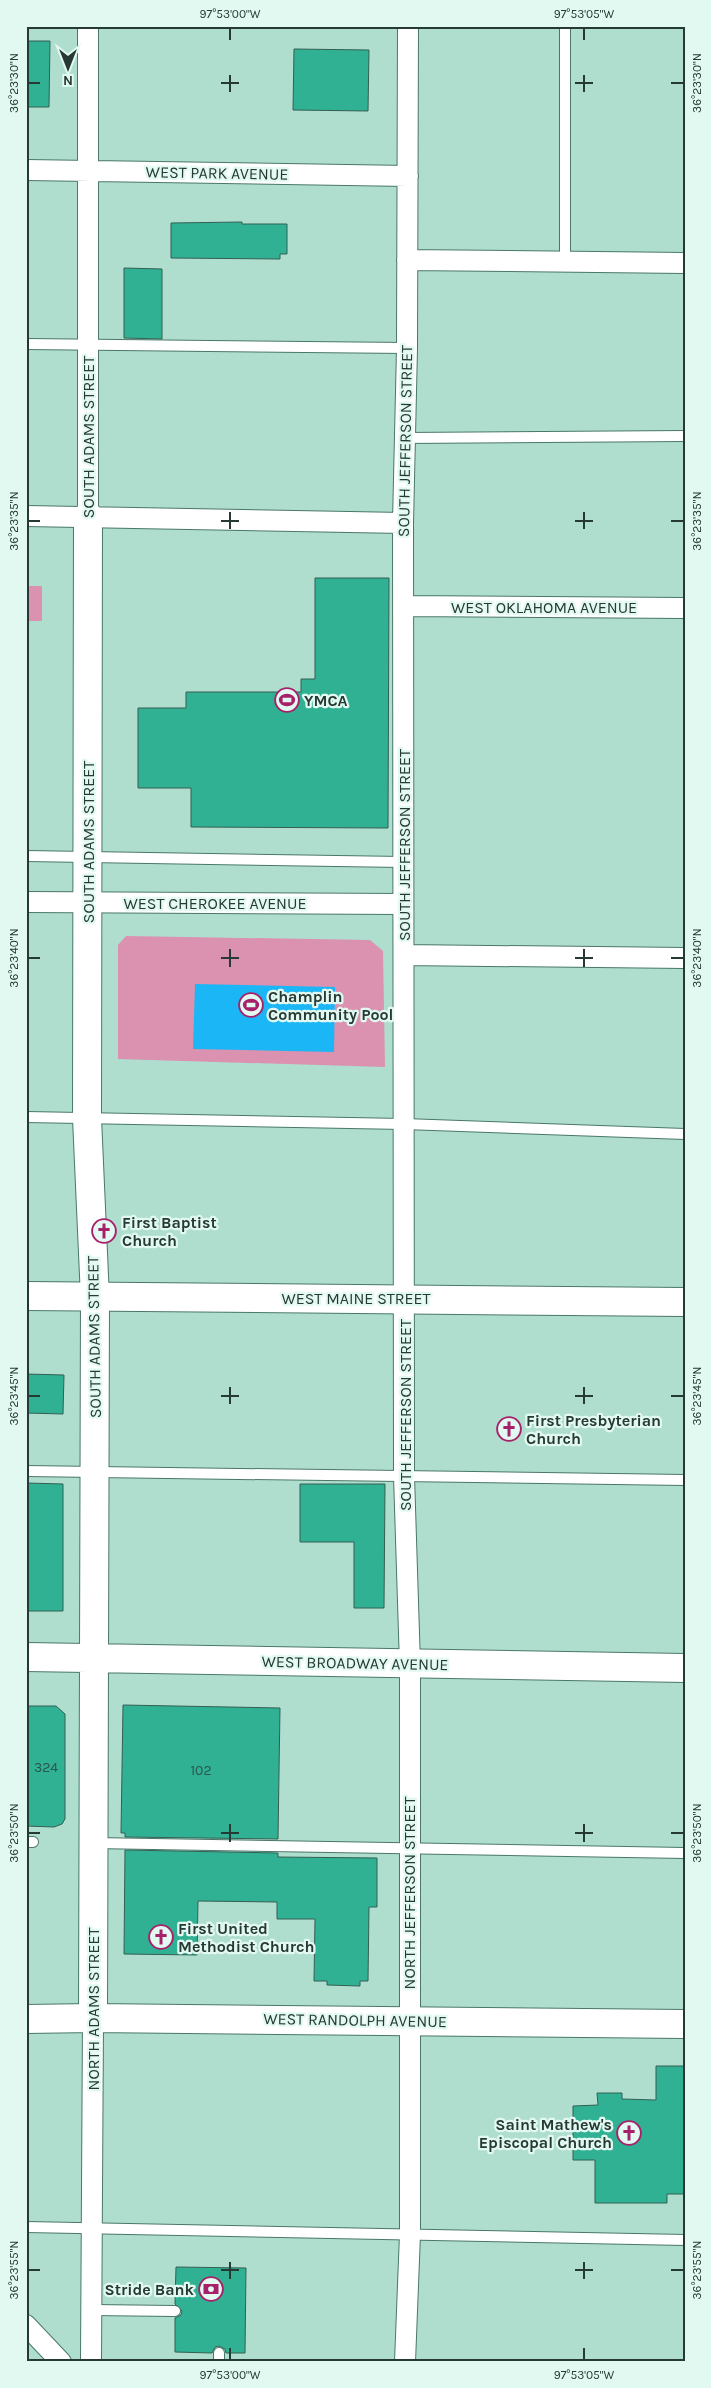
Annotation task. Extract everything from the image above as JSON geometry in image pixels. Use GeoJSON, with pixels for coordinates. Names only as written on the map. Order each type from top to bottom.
{"type":"FeatureCollection","features":[{"type":"Feature","properties":{"kind":"main road","name":"SOUTH ADAMS STREET"},"geometry":{"type":"LineString","coordinates":[[88,516],[88,1118],[95,1298],[94,1657]]}},
{"type":"Feature","properties":{"kind":"main road","name":"WEST MAINE STREET"},"geometry":{"type":"LineString","coordinates":[[26,1296],[685,1302]]}},
{"type":"Feature","properties":{"kind":"main road","name":"WEST BROADWAY AVENUE"},"geometry":{"type":"LineString","coordinates":[[26,1656],[410,1665],[685,1668]]}},
{"type":"Feature","properties":{"kind":"main road","name":"NORTH ADAMS STREET"},"geometry":{"type":"LineString","coordinates":[[93,2018],[94,1657]]}},
{"type":"Feature","properties":{"kind":"main road","name":"WEST RANDOLPH AVENUE"},"geometry":{"type":"LineString","coordinates":[[26,2019],[408,2020],[685,2024]]}},
{"type":"Feature","properties":{"kind":"street","name":"SOUTH ADAMS STREET"},"geometry":{"type":"LineString","coordinates":[[88,26],[88,516]]}},
{"type":"Feature","properties":{"kind":"street","name":"SOUTH JEFFERSON STREET"},"geometry":{"type":"LineString","coordinates":[[408,26],[407,348],[404,438],[404,1476],[410,1665]]}},
{"type":"Feature","properties":{"kind":"street","name":"WEST PARK AVENUE"},"geometry":{"type":"LineString","coordinates":[[26,170],[408,176]]}},
{"type":"Feature","properties":{"kind":"street"},"geometry":{"type":"LineString","coordinates":[[407,260],[685,263]]}},
{"type":"Feature","properties":{"kind":"street"},"geometry":{"type":"LineString","coordinates":[[26,516],[88,516],[198,521],[404,523]]}},
{"type":"Feature","properties":{"kind":"street","name":"WEST OKLAHOMA AVENUE"},"geometry":{"type":"LineString","coordinates":[[404,606],[685,608]]}},
{"type":"Feature","properties":{"kind":"street","name":"WEST CHEROKEE AVENUE"},"geometry":{"type":"LineString","coordinates":[[26,902],[404,904]]}},
{"type":"Feature","properties":{"kind":"street"},"geometry":{"type":"LineString","coordinates":[[404,955],[685,958]]}},
{"type":"Feature","properties":{"kind":"street","name":"NORTH JEFFERSON STREET"},"geometry":{"type":"LineString","coordinates":[[405,2362],[410,2234],[408,1849],[410,1665]]}},
{"type":"Feature","properties":{"kind":"street","name":"NORTH ADAMS STREET"},"geometry":{"type":"LineString","coordinates":[[91,2362],[93,2018]]}},
{"type":"Feature","properties":{"kind":"street"},"geometry":{"type":"LineString","coordinates":[[26,2325],[61,2362]]}},
{"type":"Feature","properties":{"kind":"lane"},"geometry":{"type":"LineString","coordinates":[[565,26],[565,262]]}},
{"type":"Feature","properties":{"kind":"lane"},"geometry":{"type":"LineString","coordinates":[[26,344],[407,348]]}},
{"type":"Feature","properties":{"kind":"lane"},"geometry":{"type":"LineString","coordinates":[[404,438],[685,436]]}},
{"type":"Feature","properties":{"kind":"lane"},"geometry":{"type":"LineString","coordinates":[[26,856],[404,862]]}},
{"type":"Feature","properties":{"kind":"lane"},"geometry":{"type":"LineString","coordinates":[[26,1117],[404,1124],[685,1134]]}},
{"type":"Feature","properties":{"kind":"lane"},"geometry":{"type":"LineString","coordinates":[[26,1471],[685,1480]]}},
{"type":"Feature","properties":{"kind":"lane"},"geometry":{"type":"LineString","coordinates":[[92,1843],[685,1853]]}},
{"type":"Feature","properties":{"kind":"lane"},"geometry":{"type":"LineString","coordinates":[[26,2226],[92,2229],[685,2240]]}},
{"type":"Feature","properties":{"kind":"lane"},"geometry":{"type":"LineString","coordinates":[[91,2310],[175,2311]]}},
{"type":"Feature","properties":{"kind":"shaded area"},"geometry":{"type":"Polygon","coordinates":[[[26,586],[42,586],[42,621],[26,621],[26,586]]]}},
{"type":"Feature","properties":{"kind":"shaded area","name":"Champlin Community Pool"},"geometry":{"type":"Polygon","coordinates":[[[126,936],[370,940],[383,951],[385,1067],[118,1059],[118,945],[126,936]]]}},
{"type":"Feature","properties":{"kind":"water","name":"Champlin Community Pool"},"geometry":{"type":"Polygon","coordinates":[[[195,984],[335,987],[334,1052],[193,1049],[195,984]]]}},
{"type":"Feature","properties":{"kind":"building"},"geometry":{"type":"Polygon","coordinates":[[[26,41],[50,41],[49,107],[26,107],[26,41]]]}},
{"type":"Feature","properties":{"kind":"building"},"geometry":{"type":"Polygon","coordinates":[[[294,49],[369,50],[368,111],[293,110],[294,49]]]}},
{"type":"Feature","properties":{"kind":"building"},"geometry":{"type":"Polygon","coordinates":[[[242,222],[242,224],[287,224],[287,254],[280,254],[280,259],[171,258],[171,223],[242,222]]]}},
{"type":"Feature","properties":{"kind":"building"},"geometry":{"type":"Polygon","coordinates":[[[124,268],[162,269],[162,339],[124,338],[124,268]]]}},
{"type":"Feature","properties":{"kind":"building","name":"YMCA"},"geometry":{"type":"Polygon","coordinates":[[[315,578],[389,578],[388,828],[191,827],[191,788],[138,788],[138,708],[186,708],[186,692],[301,692],[301,679],[315,679],[315,578]]]}},
{"type":"Feature","properties":{"kind":"building"},"geometry":{"type":"Polygon","coordinates":[[[26,1374],[64,1375],[63,1414],[26,1413],[26,1374]]]}},
{"type":"Feature","properties":{"kind":"building"},"geometry":{"type":"Polygon","coordinates":[[[26,1483],[63,1484],[63,1611],[26,1611],[26,1483]]]}},
{"type":"Feature","properties":{"kind":"building"},"geometry":{"type":"Polygon","coordinates":[[[300,1484],[385,1484],[384,1608],[354,1608],[354,1542],[300,1542],[300,1484]]]}},
{"type":"Feature","properties":{"kind":"building"},"geometry":{"type":"Polygon","coordinates":[[[123,1705],[280,1708],[278,1839],[125,1837],[125,1833],[121,1833],[123,1705]]]}},
{"type":"Feature","properties":{"kind":"building"},"geometry":{"type":"Polygon","coordinates":[[[26,1706],[56,1706],[65,1714],[65,1819],[62,1824],[54,1827],[26,1826],[26,1706]]]}},
{"type":"Feature","properties":{"kind":"building","name":"First United Methodist Church"},"geometry":{"type":"Polygon","coordinates":[[[125,1850],[278,1853],[278,1857],[377,1858],[377,1907],[369,1907],[368,1981],[360,1981],[360,1986],[327,1985],[327,1981],[314,1981],[315,1919],[277,1919],[277,1902],[198,1901],[197,1955],[124,1954],[125,1850]]]}},
{"type":"Feature","properties":{"kind":"building","name":"Saint Mathew's Episcopal Church"},"geometry":{"type":"Polygon","coordinates":[[[656,2066],[685,2066],[685,2194],[667,2194],[667,2203],[595,2203],[595,2160],[573,2160],[573,2106],[598,2105],[597,2093],[622,2093],[622,2099],[656,2100],[656,2066]]]}},
{"type":"Feature","properties":{"kind":"building","name":"Stride Bank"},"geometry":{"type":"Polygon","coordinates":[[[176,2267],[246,2268],[245,2353],[226,2353],[225,2349],[219,2346],[215,2347],[212,2353],[175,2352],[175,2318],[181,2315],[182,2311],[175,2304],[176,2267]]]}},
{"type":"Feature","properties":{"kind":"place","name":"YMCA"},"geometry":{"type":"Point","coordinates":[287,700]}},
{"type":"Feature","properties":{"kind":"place","name":"Champlin Community Pool"},"geometry":{"type":"Point","coordinates":[251,1005]}},
{"type":"Feature","properties":{"kind":"place","name":"First Baptist Church"},"geometry":{"type":"Point","coordinates":[104,1231]}},
{"type":"Feature","properties":{"kind":"place","name":"First Presbyterian Church"},"geometry":{"type":"Point","coordinates":[509,1429]}},
{"type":"Feature","properties":{"kind":"place","name":"First United Methodist Church"},"geometry":{"type":"Point","coordinates":[161,1937]}},
{"type":"Feature","properties":{"kind":"place","name":"Saint Mathew's Episcopal Church"},"geometry":{"type":"Point","coordinates":[629,2133]}},
{"type":"Feature","properties":{"kind":"place","name":"Stride Bank"},"geometry":{"type":"Point","coordinates":[211,2289]}}]}
